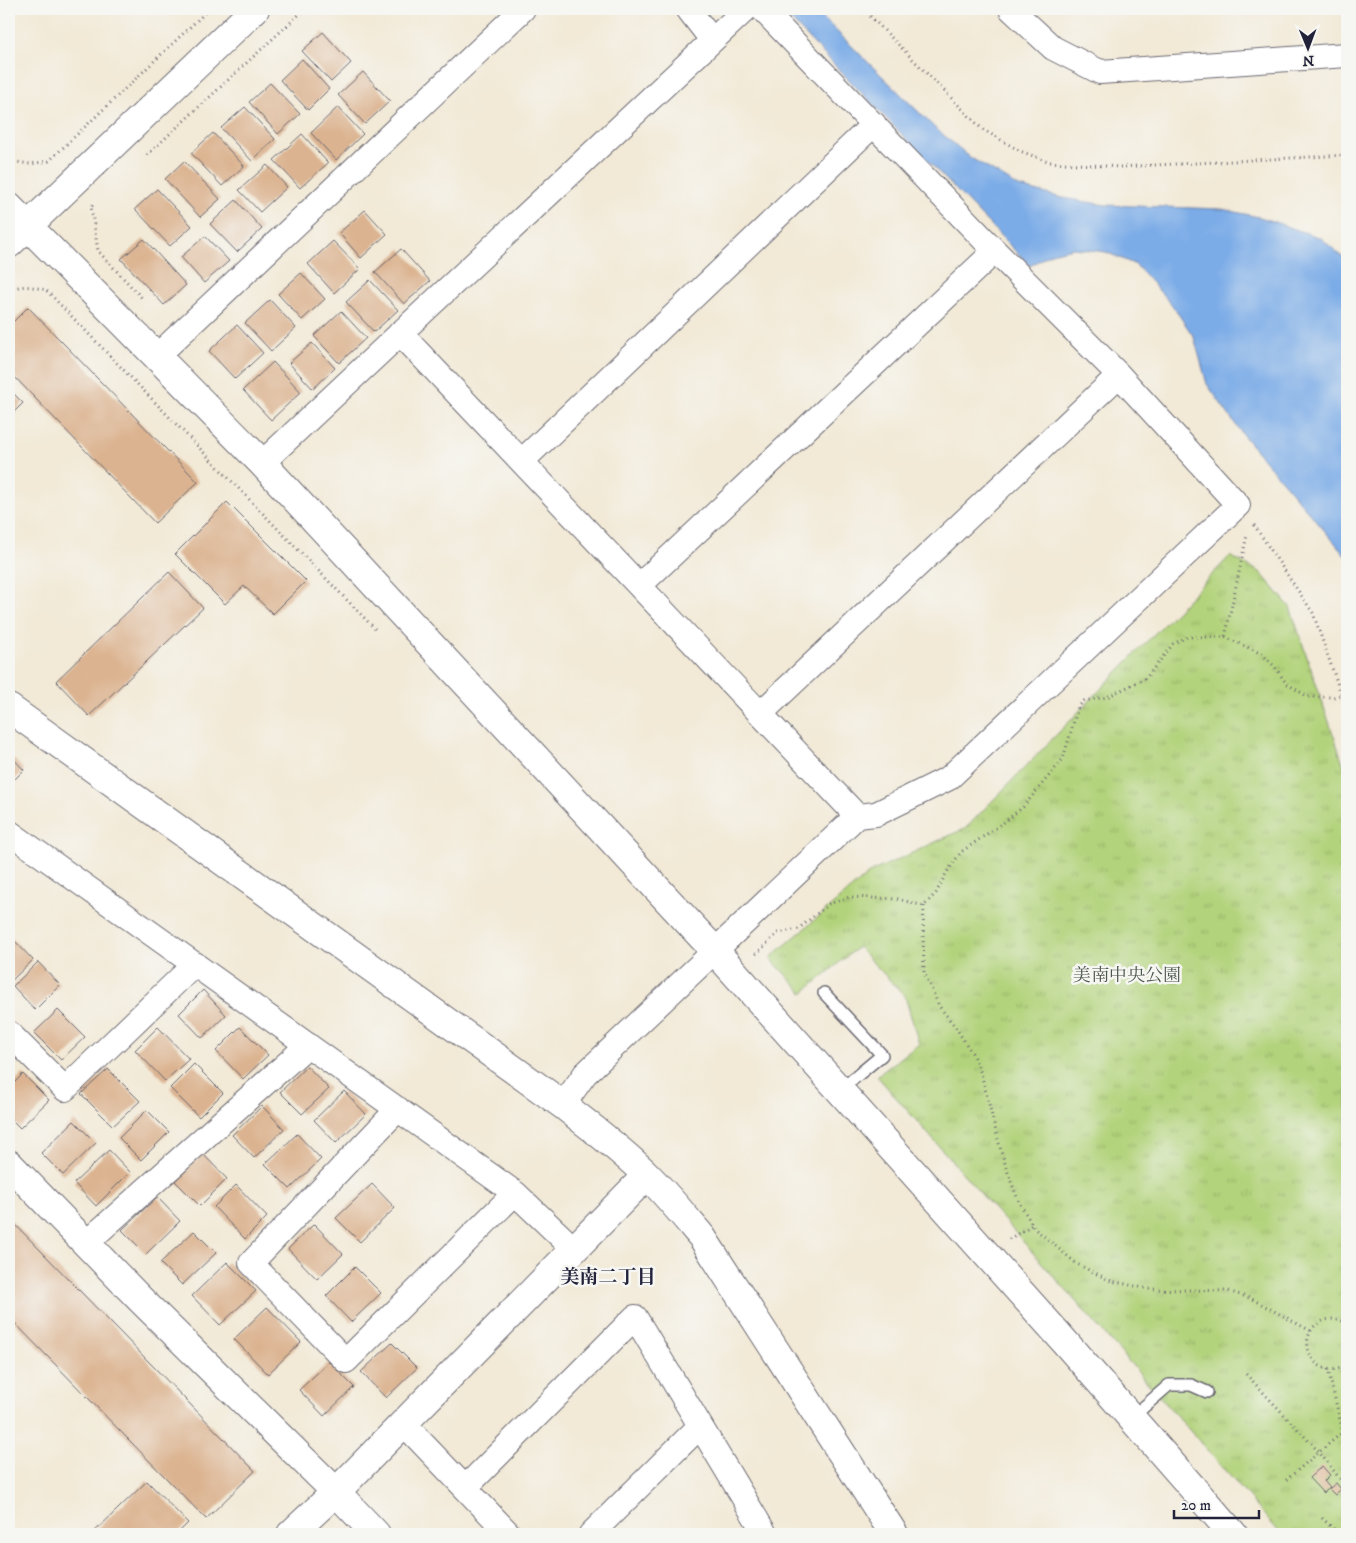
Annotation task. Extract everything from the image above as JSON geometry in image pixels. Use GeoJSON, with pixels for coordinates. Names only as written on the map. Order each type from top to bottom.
{"type":"FeatureCollection","features":[{"type":"Feature","properties":{"kind":"street"},"geometry":{"type":"LineString","coordinates":[[255,9],[15,226],[156,357],[262,464],[715,951],[1131,1418],[1225,1532]]}},
{"type":"Feature","properties":{"kind":"street"},"geometry":{"type":"LineString","coordinates":[[156,357],[523,9]]}},
{"type":"Feature","properties":{"kind":"street"},"geometry":{"type":"LineString","coordinates":[[688,9],[712,40]]}},
{"type":"Feature","properties":{"kind":"street"},"geometry":{"type":"LineString","coordinates":[[262,464],[746,9]]}},
{"type":"Feature","properties":{"kind":"street"},"geometry":{"type":"LineString","coordinates":[[563,1105],[585,1074],[857,816],[876,814],[949,778],[1244,512],[1118,375],[994,251],[762,9]]}},
{"type":"Feature","properties":{"kind":"street"},"geometry":{"type":"LineString","coordinates":[[1011,9],[1053,48],[1100,72],[1347,55]]}},
{"type":"Feature","properties":{"kind":"street"},"geometry":{"type":"LineString","coordinates":[[522,461],[874,124]]}},
{"type":"Feature","properties":{"kind":"street"},"geometry":{"type":"LineString","coordinates":[[640,585],[994,251]]}},
{"type":"Feature","properties":{"kind":"street"},"geometry":{"type":"LineString","coordinates":[[400,333],[857,816]]}},
{"type":"Feature","properties":{"kind":"street"},"geometry":{"type":"LineString","coordinates":[[760,713],[1118,375]]}},
{"type":"Feature","properties":{"kind":"street"},"geometry":{"type":"LineString","coordinates":[[9,708],[563,1105],[647,1175],[675,1204],[702,1238],[893,1534]]}},
{"type":"Feature","properties":{"kind":"street"},"geometry":{"type":"LineString","coordinates":[[9,832],[515,1193],[574,1250]]}},
{"type":"Feature","properties":{"kind":"street"},"geometry":{"type":"LineString","coordinates":[[9,1033],[64,1089],[195,964]]}},
{"type":"Feature","properties":{"kind":"street"},"geometry":{"type":"LineString","coordinates":[[86,1243],[308,1045]]}},
{"type":"Feature","properties":{"kind":"street"},"geometry":{"type":"LineString","coordinates":[[398,1109],[251,1263],[346,1361],[515,1193]]}},
{"type":"Feature","properties":{"kind":"street"},"geometry":{"type":"LineString","coordinates":[[9,1164],[376,1534]]}},
{"type":"Feature","properties":{"kind":"street"},"geometry":{"type":"LineString","coordinates":[[291,1534],[336,1492],[647,1175]]}},
{"type":"Feature","properties":{"kind":"street"},"geometry":{"type":"LineString","coordinates":[[465,1488],[635,1317],[764,1532],[762,1534]]}},
{"type":"Feature","properties":{"kind":"street"},"geometry":{"type":"LineString","coordinates":[[403,1423],[510,1534]]}},
{"type":"Feature","properties":{"kind":"street"},"geometry":{"type":"LineString","coordinates":[[591,1534],[700,1426]]}},
{"type":"Feature","properties":{"kind":"lane"},"geometry":{"type":"LineString","coordinates":[[824,992],[882,1055],[840,1090]]}},
{"type":"Feature","properties":{"kind":"lane"},"geometry":{"type":"LineString","coordinates":[[1131,1418],[1169,1385],[1191,1385],[1207,1392]]}},
{"type":"Feature","properties":{"kind":"path"},"geometry":{"type":"LineString","coordinates":[[9,160],[10,162],[30,164],[49,161],[209,9]]}},
{"type":"Feature","properties":{"kind":"path"},"geometry":{"type":"LineString","coordinates":[[141,160],[305,9]]}},
{"type":"Feature","properties":{"kind":"path"},"geometry":{"type":"LineString","coordinates":[[863,9],[982,129],[1020,151],[1050,162],[1119,167],[1347,155]]}},
{"type":"Feature","properties":{"kind":"path"},"geometry":{"type":"LineString","coordinates":[[98,200],[91,206],[98,251],[148,304]]}},
{"type":"Feature","properties":{"kind":"path"},"geometry":{"type":"LineString","coordinates":[[9,292],[13,288],[30,286],[46,290],[383,638]]}},
{"type":"Feature","properties":{"kind":"path"},"geometry":{"type":"LineString","coordinates":[[1225,637],[1244,512]]}},
{"type":"Feature","properties":{"kind":"path"},"geometry":{"type":"LineString","coordinates":[[1244,512],[1313,613],[1347,711]]}},
{"type":"Feature","properties":{"kind":"path"},"geometry":{"type":"LineString","coordinates":[[1311,1331],[1250,1298],[1228,1291],[1149,1290],[1111,1281],[1077,1264],[1032,1225],[1020,1204],[1010,1179],[980,1073],[967,1046],[939,1006],[924,972],[924,906],[936,893],[947,872],[961,852],[1023,807],[1063,759],[1078,707],[1084,701],[1107,697],[1146,678],[1173,644],[1187,637],[1225,637],[1262,654],[1275,667],[1286,683],[1308,698],[1332,698],[1342,694]]}},
{"type":"Feature","properties":{"kind":"path"},"geometry":{"type":"LineString","coordinates":[[754,957],[778,933],[798,930],[829,904],[850,898],[898,899],[924,906]]}},
{"type":"Feature","properties":{"kind":"path"},"geometry":{"type":"LineString","coordinates":[[1009,1239],[1032,1225]]}},
{"type":"Feature","properties":{"kind":"path"},"geometry":{"type":"LineString","coordinates":[[1347,1323],[1336,1319],[1320,1322],[1311,1331],[1308,1344],[1313,1360],[1320,1366],[1337,1370],[1346,1366],[1347,1376]]}},
{"type":"Feature","properties":{"kind":"path"},"geometry":{"type":"LineString","coordinates":[[1328,1369],[1345,1432],[1347,1450]]}},
{"type":"Feature","properties":{"kind":"path"},"geometry":{"type":"LineString","coordinates":[[1246,1374],[1319,1452],[1344,1484],[1347,1482]]}},
{"type":"Feature","properties":{"kind":"path"},"geometry":{"type":"LineString","coordinates":[[1286,1480],[1345,1432]]}},
{"type":"Feature","properties":{"kind":"path"},"geometry":{"type":"LineString","coordinates":[[1322,1518],[1339,1534]]}},
{"type":"Feature","properties":{"kind":"green space","name":"美南中央公園"},"geometry":{"type":"Polygon","coordinates":[[[1230,556],[1260,572],[1290,607],[1347,775],[1347,1534],[1281,1534],[877,1076],[919,1044],[905,996],[858,947],[803,993],[770,958],[871,872],[966,828],[1230,556]]]}},
{"type":"Feature","properties":{"kind":"water"},"geometry":{"type":"Polygon","coordinates":[[[780,9],[814,9],[935,128],[971,158],[1019,187],[1063,198],[1105,205],[1222,209],[1263,218],[1321,238],[1347,261],[1347,557],[1243,435],[1207,384],[1194,337],[1172,305],[1136,265],[1106,252],[1073,248],[1051,253],[1030,266],[780,9]]]}},
{"type":"Feature","properties":{"kind":"building"},"geometry":{"type":"Polygon","coordinates":[[[323,32],[351,63],[331,82],[302,51],[323,32]]]}},
{"type":"Feature","properties":{"kind":"building"},"geometry":{"type":"Polygon","coordinates":[[[302,59],[329,89],[308,110],[280,80],[302,59]]]}},
{"type":"Feature","properties":{"kind":"building"},"geometry":{"type":"Polygon","coordinates":[[[363,72],[390,101],[365,124],[338,95],[363,72]]]}},
{"type":"Feature","properties":{"kind":"building"},"geometry":{"type":"Polygon","coordinates":[[[270,83],[300,114],[278,134],[249,102],[270,83]]]}},
{"type":"Feature","properties":{"kind":"building"},"geometry":{"type":"Polygon","coordinates":[[[245,107],[275,139],[252,161],[221,128],[245,107]]]}},
{"type":"Feature","properties":{"kind":"building"},"geometry":{"type":"Polygon","coordinates":[[[338,107],[363,134],[336,160],[311,133],[338,107]]]}},
{"type":"Feature","properties":{"kind":"building"},"geometry":{"type":"Polygon","coordinates":[[[213,133],[244,166],[222,186],[191,153],[213,133]]]}},
{"type":"Feature","properties":{"kind":"building"},"geometry":{"type":"Polygon","coordinates":[[[302,134],[328,163],[300,188],[274,160],[302,134]]]}},
{"type":"Feature","properties":{"kind":"building"},"geometry":{"type":"Polygon","coordinates":[[[184,161],[220,199],[200,217],[165,179],[184,161]]]}},
{"type":"Feature","properties":{"kind":"building"},"geometry":{"type":"Polygon","coordinates":[[[267,165],[287,187],[260,212],[239,190],[267,165]]]}},
{"type":"Feature","properties":{"kind":"building"},"geometry":{"type":"Polygon","coordinates":[[[157,189],[192,226],[170,246],[135,209],[157,189]]]}},
{"type":"Feature","properties":{"kind":"building"},"geometry":{"type":"Polygon","coordinates":[[[236,200],[262,229],[237,252],[210,224],[236,200]]]}},
{"type":"Feature","properties":{"kind":"building"},"geometry":{"type":"Polygon","coordinates":[[[365,210],[387,234],[361,258],[339,233],[365,210]]]}},
{"type":"Feature","properties":{"kind":"building"},"geometry":{"type":"Polygon","coordinates":[[[205,236],[229,261],[204,283],[181,257],[205,236]]]}},
{"type":"Feature","properties":{"kind":"building"},"geometry":{"type":"Polygon","coordinates":[[[144,239],[186,285],[164,305],[121,259],[144,239]]]}},
{"type":"Feature","properties":{"kind":"building"},"geometry":{"type":"Polygon","coordinates":[[[333,241],[360,269],[334,293],[308,264],[333,241]]]}},
{"type":"Feature","properties":{"kind":"building"},"geometry":{"type":"Polygon","coordinates":[[[401,249],[430,281],[404,304],[375,272],[401,249]]]}},
{"type":"Feature","properties":{"kind":"building"},"geometry":{"type":"Polygon","coordinates":[[[301,273],[325,299],[302,320],[278,294],[301,273]]]}},
{"type":"Feature","properties":{"kind":"building"},"geometry":{"type":"Polygon","coordinates":[[[370,280],[398,310],[374,332],[346,302],[370,280]]]}},
{"type":"Feature","properties":{"kind":"building"},"geometry":{"type":"Polygon","coordinates":[[[270,300],[296,328],[271,351],[245,323],[270,300]]]}},
{"type":"Feature","properties":{"kind":"building"},"geometry":{"type":"Polygon","coordinates":[[[28,307],[198,482],[155,523],[9,371],[9,326],[28,307]]]}},
{"type":"Feature","properties":{"kind":"building"},"geometry":{"type":"Polygon","coordinates":[[[341,311],[366,338],[339,363],[314,336],[341,311]]]}},
{"type":"Feature","properties":{"kind":"building"},"geometry":{"type":"Polygon","coordinates":[[[237,325],[263,353],[235,379],[209,351],[237,325]]]}},
{"type":"Feature","properties":{"kind":"building"},"geometry":{"type":"Polygon","coordinates":[[[312,343],[335,368],[313,389],[289,363],[312,343]]]}},
{"type":"Feature","properties":{"kind":"building"},"geometry":{"type":"Polygon","coordinates":[[[273,362],[301,392],[271,420],[243,390],[273,362]]]}},
{"type":"Feature","properties":{"kind":"building"},"geometry":{"type":"Polygon","coordinates":[[[9,389],[23,403],[9,417],[9,389]]]}},
{"type":"Feature","properties":{"kind":"building"},"geometry":{"type":"Polygon","coordinates":[[[227,502],[306,581],[273,614],[244,586],[225,604],[175,554],[227,502]]]}},
{"type":"Feature","properties":{"kind":"building"},"geometry":{"type":"Polygon","coordinates":[[[169,572],[203,608],[89,716],[56,681],[169,572]]]}},
{"type":"Feature","properties":{"kind":"building"},"geometry":{"type":"Polygon","coordinates":[[[9,754],[24,770],[9,785],[9,754]]]}},
{"type":"Feature","properties":{"kind":"building"},"geometry":{"type":"Polygon","coordinates":[[[12,938],[33,960],[9,983],[9,942],[12,938]]]}},
{"type":"Feature","properties":{"kind":"building"},"geometry":{"type":"Polygon","coordinates":[[[38,962],[60,985],[35,1010],[13,986],[38,962]]]}},
{"type":"Feature","properties":{"kind":"building"},"geometry":{"type":"Polygon","coordinates":[[[203,990],[226,1015],[202,1038],[179,1014],[203,990]]]}},
{"type":"Feature","properties":{"kind":"building"},"geometry":{"type":"Polygon","coordinates":[[[58,1010],[85,1037],[61,1060],[34,1033],[58,1010]]]}},
{"type":"Feature","properties":{"kind":"building"},"geometry":{"type":"Polygon","coordinates":[[[158,1027],[189,1059],[165,1081],[135,1050],[158,1027]]]}},
{"type":"Feature","properties":{"kind":"building"},"geometry":{"type":"Polygon","coordinates":[[[240,1027],[268,1055],[243,1079],[216,1051],[240,1027]]]}},
{"type":"Feature","properties":{"kind":"building"},"geometry":{"type":"Polygon","coordinates":[[[194,1064],[223,1093],[199,1117],[170,1088],[194,1064]]]}},
{"type":"Feature","properties":{"kind":"building"},"geometry":{"type":"Polygon","coordinates":[[[307,1066],[329,1089],[302,1114],[280,1092],[307,1066]]]}},
{"type":"Feature","properties":{"kind":"building"},"geometry":{"type":"Polygon","coordinates":[[[108,1069],[140,1101],[113,1126],[81,1094],[108,1069]]]}},
{"type":"Feature","properties":{"kind":"building"},"geometry":{"type":"Polygon","coordinates":[[[23,1074],[49,1100],[20,1128],[9,1117],[9,1088],[23,1074]]]}},
{"type":"Feature","properties":{"kind":"building"},"geometry":{"type":"Polygon","coordinates":[[[344,1091],[366,1114],[336,1143],[314,1120],[344,1091]]]}},
{"type":"Feature","properties":{"kind":"building"},"geometry":{"type":"Polygon","coordinates":[[[262,1106],[284,1129],[254,1158],[232,1135],[262,1106]]]}},
{"type":"Feature","properties":{"kind":"building"},"geometry":{"type":"Polygon","coordinates":[[[147,1110],[169,1132],[141,1160],[119,1138],[147,1110]]]}},
{"type":"Feature","properties":{"kind":"building"},"geometry":{"type":"Polygon","coordinates":[[[74,1121],[96,1143],[63,1175],[41,1153],[74,1121]]]}},
{"type":"Feature","properties":{"kind":"building"},"geometry":{"type":"Polygon","coordinates":[[[297,1134],[321,1159],[290,1189],[265,1164],[297,1134]]]}},
{"type":"Feature","properties":{"kind":"building"},"geometry":{"type":"Polygon","coordinates":[[[109,1150],[130,1172],[96,1206],[74,1183],[109,1150]]]}},
{"type":"Feature","properties":{"kind":"building"},"geometry":{"type":"Polygon","coordinates":[[[203,1154],[227,1179],[200,1206],[175,1181],[203,1154]]]}},
{"type":"Feature","properties":{"kind":"building"},"geometry":{"type":"Polygon","coordinates":[[[372,1184],[395,1208],[360,1242],[336,1218],[372,1184]]]}},
{"type":"Feature","properties":{"kind":"building"},"geometry":{"type":"Polygon","coordinates":[[[236,1185],[267,1217],[245,1239],[214,1207],[236,1185]]]}},
{"type":"Feature","properties":{"kind":"building"},"geometry":{"type":"Polygon","coordinates":[[[157,1197],[180,1221],[146,1254],[122,1230],[157,1197]]]}},
{"type":"Feature","properties":{"kind":"building"},"geometry":{"type":"Polygon","coordinates":[[[9,1218],[255,1471],[206,1519],[9,1317],[9,1218]]]}},
{"type":"Feature","properties":{"kind":"building"},"geometry":{"type":"Polygon","coordinates":[[[314,1224],[343,1254],[317,1279],[288,1249],[314,1224]]]}},
{"type":"Feature","properties":{"kind":"building"},"geometry":{"type":"Polygon","coordinates":[[[194,1231],[216,1253],[182,1285],[160,1263],[194,1231]]]}},
{"type":"Feature","properties":{"kind":"building"},"geometry":{"type":"Polygon","coordinates":[[[227,1262],[256,1291],[220,1325],[192,1296],[227,1262]]]}},
{"type":"Feature","properties":{"kind":"building"},"geometry":{"type":"Polygon","coordinates":[[[355,1267],[381,1293],[351,1322],[326,1296],[355,1267]]]}},
{"type":"Feature","properties":{"kind":"building"},"geometry":{"type":"Polygon","coordinates":[[[267,1307],[301,1342],[268,1374],[234,1339],[267,1307]]]}},
{"type":"Feature","properties":{"kind":"building"},"geometry":{"type":"Polygon","coordinates":[[[392,1343],[417,1368],[386,1398],[361,1372],[392,1343]]]}},
{"type":"Feature","properties":{"kind":"building"},"geometry":{"type":"Polygon","coordinates":[[[329,1362],[354,1387],[324,1416],[299,1390],[329,1362]]]}},
{"type":"Feature","properties":{"kind":"building"},"geometry":{"type":"Polygon","coordinates":[[[1322,1466],[1330,1475],[1324,1481],[1330,1488],[1323,1493],[1309,1478],[1322,1466]]]}},
{"type":"Feature","properties":{"kind":"building"},"geometry":{"type":"Polygon","coordinates":[[[147,1481],[188,1523],[177,1534],[92,1534],[147,1481]]]}},
{"type":"Feature","properties":{"kind":"building"},"geometry":{"type":"Polygon","coordinates":[[[1336,1483],[1341,1489],[1335,1495],[1329,1489],[1336,1483]]]}},
{"type":"Feature","properties":{"kind":"district","name":"美南二丁目"},"geometry":{"type":"Point","coordinates":[608,1277]}}]}
